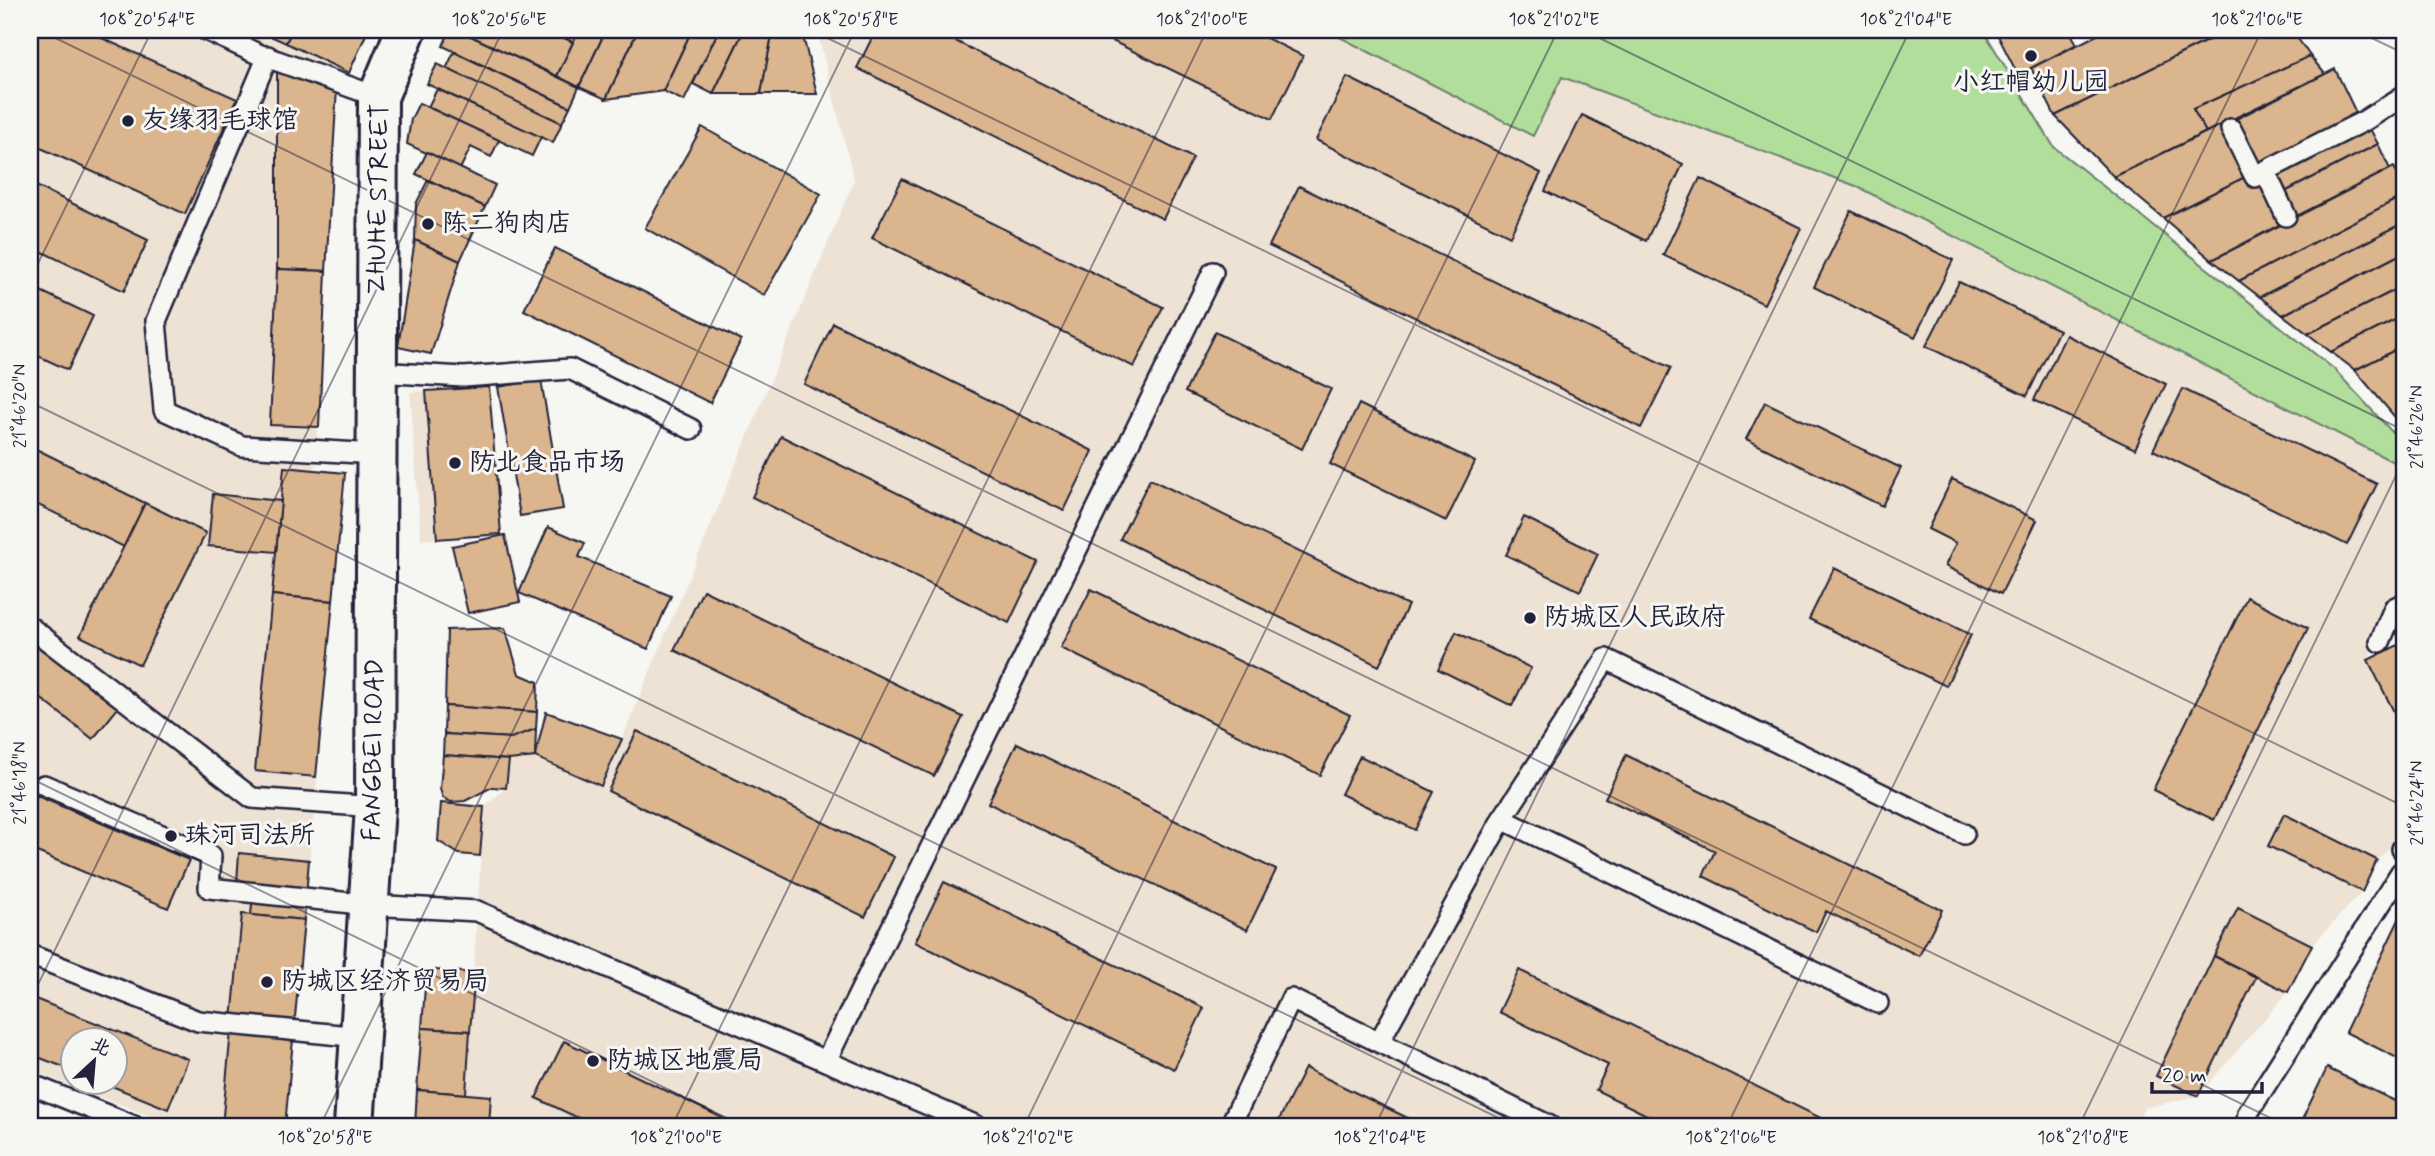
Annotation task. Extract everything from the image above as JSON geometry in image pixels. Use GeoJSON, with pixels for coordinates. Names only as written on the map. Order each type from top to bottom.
{"type":"FeatureCollection","features":[{"type":"Feature","properties":{"kind":"street","name":"ZHUHE STREET"},"geometry":{"type":"LineString","coordinates":[[376,372],[378,97],[406,30]]}},
{"type":"Feature","properties":{"kind":"street","name":"FANGBEI ROAD"},"geometry":{"type":"LineString","coordinates":[[354,1126],[375,807],[376,372]]}},
{"type":"Feature","properties":{"kind":"lane"},"geometry":{"type":"LineString","coordinates":[[206,30],[268,57],[378,97]]}},
{"type":"Feature","properties":{"kind":"lane"},"geometry":{"type":"LineString","coordinates":[[268,57],[156,321],[164,410],[242,446],[376,454]]}},
{"type":"Feature","properties":{"kind":"lane"},"geometry":{"type":"LineString","coordinates":[[2231,129],[2255,177],[2364,121],[2405,95]]}},
{"type":"Feature","properties":{"kind":"lane"},"geometry":{"type":"LineString","coordinates":[[2264,171],[2286,216]]}},
{"type":"Feature","properties":{"kind":"lane"},"geometry":{"type":"LineString","coordinates":[[826,1061],[1213,272]]}},
{"type":"Feature","properties":{"kind":"lane"},"geometry":{"type":"LineString","coordinates":[[376,372],[464,377],[570,369],[691,429]]}},
{"type":"Feature","properties":{"kind":"lane"},"geometry":{"type":"LineString","coordinates":[[2380,642],[2394,608],[2405,603]]}},
{"type":"Feature","properties":{"kind":"lane"},"geometry":{"type":"LineString","coordinates":[[30,627],[252,798],[375,807]]}},
{"type":"Feature","properties":{"kind":"lane"},"geometry":{"type":"LineString","coordinates":[[1379,1042],[1502,819],[1606,659],[1964,834]]}},
{"type":"Feature","properties":{"kind":"lane"},"geometry":{"type":"LineString","coordinates":[[44,785],[211,856],[209,888],[370,905],[477,911],[977,1126]]}},
{"type":"Feature","properties":{"kind":"lane"},"geometry":{"type":"LineString","coordinates":[[1502,819],[1878,1003]]}},
{"type":"Feature","properties":{"kind":"lane"},"geometry":{"type":"LineString","coordinates":[[2246,1126],[2248,1113],[2402,872],[2405,872]]}},
{"type":"Feature","properties":{"kind":"lane"},"geometry":{"type":"LineString","coordinates":[[30,955],[198,1021],[360,1038]]}},
{"type":"Feature","properties":{"kind":"lane"},"geometry":{"type":"LineString","coordinates":[[1230,1126],[1291,999],[1550,1126]]}},
{"type":"Feature","properties":{"kind":"lane"},"geometry":{"type":"LineString","coordinates":[[30,1084],[134,1126]]}},
{"type":"Feature","properties":{"kind":"shaded area"},"geometry":{"type":"Polygon","coordinates":[[[30,30],[368,30],[349,73],[337,88],[315,469],[345,473],[285,1126],[176,1126],[98,1096],[130,1096],[130,1026],[60,1026],[60,1082],[30,1070],[30,30]]]}},
{"type":"Feature","properties":{"kind":"shaded area","name":"防城区人民政府"},"geometry":{"type":"Polygon","coordinates":[[[817,30],[1326,30],[1533,135],[1562,77],[1856,186],[2405,468],[2405,576],[2368,660],[2403,734],[2399,839],[2377,860],[2362,892],[2312,945],[2288,992],[2198,1096],[2144,1108],[2135,1126],[415,1126],[417,1090],[466,1093],[484,807],[506,788],[509,760],[535,757],[601,785],[854,180],[817,30]]]}},
{"type":"Feature","properties":{"kind":"shaded area","name":"防北食品市场"},"geometry":{"type":"Polygon","coordinates":[[[489,387],[501,534],[421,540],[410,392],[489,387]]]}},
{"type":"Feature","properties":{"kind":"green space"},"geometry":{"type":"Polygon","coordinates":[[[1326,30],[1983,30],[2054,147],[2334,369],[2405,446],[2405,468],[1856,186],[1562,77],[1533,136],[1326,30]]]}},
{"type":"Feature","properties":{"kind":"building","name":"友缘羽毛球馆"},"geometry":{"type":"Polygon","coordinates":[[[30,30],[84,30],[237,99],[185,214],[30,143],[30,30]]]}},
{"type":"Feature","properties":{"kind":"building"},"geometry":{"type":"Polygon","coordinates":[[[257,30],[292,30],[286,43],[257,30]]]}},
{"type":"Feature","properties":{"kind":"building"},"geometry":{"type":"Polygon","coordinates":[[[292,30],[368,30],[349,73],[286,43],[292,30]]]}},
{"type":"Feature","properties":{"kind":"building"},"geometry":{"type":"Polygon","coordinates":[[[450,30],[458,30],[579,87],[570,107],[443,46],[450,30]]]}},
{"type":"Feature","properties":{"kind":"building"},"geometry":{"type":"Polygon","coordinates":[[[458,30],[547,30],[573,42],[557,76],[458,30]]]}},
{"type":"Feature","properties":{"kind":"building"},"geometry":{"type":"Polygon","coordinates":[[[547,30],[579,30],[573,42],[547,30]]]}},
{"type":"Feature","properties":{"kind":"building"},"geometry":{"type":"Polygon","coordinates":[[[579,30],[606,30],[579,87],[557,76],[579,30]]]}},
{"type":"Feature","properties":{"kind":"building"},"geometry":{"type":"Polygon","coordinates":[[[606,30],[638,30],[606,99],[579,87],[606,30]]]}},
{"type":"Feature","properties":{"kind":"building"},"geometry":{"type":"Polygon","coordinates":[[[638,30],[692,30],[663,91],[606,99],[638,30]]]}},
{"type":"Feature","properties":{"kind":"building"},"geometry":{"type":"Polygon","coordinates":[[[692,30],[719,30],[684,101],[663,91],[692,30]]]}},
{"type":"Feature","properties":{"kind":"building"},"geometry":{"type":"Polygon","coordinates":[[[719,30],[744,30],[713,94],[693,84],[719,30]]]}},
{"type":"Feature","properties":{"kind":"building"},"geometry":{"type":"Polygon","coordinates":[[[744,30],[773,30],[761,94],[713,94],[744,30]]]}},
{"type":"Feature","properties":{"kind":"building"},"geometry":{"type":"Polygon","coordinates":[[[773,30],[803,36],[817,94],[761,94],[773,30]]]}},
{"type":"Feature","properties":{"kind":"building"},"geometry":{"type":"Polygon","coordinates":[[[876,30],[933,30],[1193,158],[1163,219],[857,68],[876,30]]]}},
{"type":"Feature","properties":{"kind":"building"},"geometry":{"type":"Polygon","coordinates":[[[1105,30],[1250,30],[1303,56],[1272,119],[1102,36],[1105,30]]]}},
{"type":"Feature","properties":{"kind":"building","name":"小红帽幼儿园"},"geometry":{"type":"Polygon","coordinates":[[[1995,30],[2069,30],[2077,44],[2018,75],[1995,30]]]}},
{"type":"Feature","properties":{"kind":"building"},"geometry":{"type":"Polygon","coordinates":[[[2107,30],[2229,30],[2055,116],[2031,68],[2107,30]]]}},
{"type":"Feature","properties":{"kind":"building"},"geometry":{"type":"Polygon","coordinates":[[[2229,30],[2292,30],[2310,56],[2193,109],[2206,132],[2114,177],[2055,116],[2229,30]]]}},
{"type":"Feature","properties":{"kind":"building"},"geometry":{"type":"Polygon","coordinates":[[[454,52],[570,107],[562,123],[446,69],[454,52]]]}},
{"type":"Feature","properties":{"kind":"building"},"geometry":{"type":"Polygon","coordinates":[[[2310,56],[2325,74],[2206,132],[2193,109],[2310,56]]]}},
{"type":"Feature","properties":{"kind":"building"},"geometry":{"type":"Polygon","coordinates":[[[437,64],[562,123],[553,143],[427,84],[437,64]]]}},
{"type":"Feature","properties":{"kind":"building"},"geometry":{"type":"Polygon","coordinates":[[[2335,69],[2360,121],[2257,172],[2232,121],[2335,69]]]}},
{"type":"Feature","properties":{"kind":"building"},"geometry":{"type":"Polygon","coordinates":[[[277,71],[337,88],[326,271],[277,269],[277,71]]]}},
{"type":"Feature","properties":{"kind":"building"},"geometry":{"type":"Polygon","coordinates":[[[1347,77],[1541,173],[1510,236],[1316,140],[1347,77]]]}},
{"type":"Feature","properties":{"kind":"building"},"geometry":{"type":"Polygon","coordinates":[[[437,89],[541,137],[532,156],[428,107],[437,89]]]}},
{"type":"Feature","properties":{"kind":"building"},"geometry":{"type":"Polygon","coordinates":[[[419,103],[499,140],[491,157],[471,147],[460,169],[407,144],[411,119],[419,103]]]}},
{"type":"Feature","properties":{"kind":"building"},"geometry":{"type":"Polygon","coordinates":[[[1582,115],[1683,164],[1646,241],[1545,191],[1582,115]]]}},
{"type":"Feature","properties":{"kind":"building"},"geometry":{"type":"Polygon","coordinates":[[[2367,123],[2378,144],[2281,194],[2269,173],[2367,123]]]}},
{"type":"Feature","properties":{"kind":"building"},"geometry":{"type":"Polygon","coordinates":[[[2221,125],[2247,176],[2163,218],[2114,177],[2221,125]]]}},
{"type":"Feature","properties":{"kind":"building"},"geometry":{"type":"Polygon","coordinates":[[[702,127],[821,194],[764,295],[645,228],[702,127]]]}},
{"type":"Feature","properties":{"kind":"building"},"geometry":{"type":"Polygon","coordinates":[[[2378,144],[2390,169],[2293,218],[2281,194],[2378,144]]]}},
{"type":"Feature","properties":{"kind":"building"},"geometry":{"type":"Polygon","coordinates":[[[427,152],[495,185],[485,207],[416,174],[427,152]]]}},
{"type":"Feature","properties":{"kind":"building"},"geometry":{"type":"Polygon","coordinates":[[[2394,167],[2405,189],[2405,195],[2239,281],[2212,260],[2394,167]]]}},
{"type":"Feature","properties":{"kind":"building"},"geometry":{"type":"Polygon","coordinates":[[[2247,176],[2261,179],[2283,223],[2212,260],[2163,218],[2247,176]]]}},
{"type":"Feature","properties":{"kind":"building"},"geometry":{"type":"Polygon","coordinates":[[[1700,178],[1801,228],[1764,304],[1663,255],[1700,178]]]}},
{"type":"Feature","properties":{"kind":"building"},"geometry":{"type":"Polygon","coordinates":[[[902,179],[1163,307],[1134,367],[872,238],[902,179]]]}},
{"type":"Feature","properties":{"kind":"building"},"geometry":{"type":"Polygon","coordinates":[[[428,180],[485,207],[460,261],[415,240],[416,204],[428,180]]]}},
{"type":"Feature","properties":{"kind":"building"},"geometry":{"type":"Polygon","coordinates":[[[30,183],[148,240],[124,291],[30,246],[30,183]]]}},
{"type":"Feature","properties":{"kind":"building"},"geometry":{"type":"Polygon","coordinates":[[[1299,186],[1671,368],[1641,428],[1269,246],[1299,186]]]}},
{"type":"Feature","properties":{"kind":"building"},"geometry":{"type":"Polygon","coordinates":[[[2405,195],[2405,222],[2260,297],[2239,281],[2405,195]]]}},
{"type":"Feature","properties":{"kind":"building"},"geometry":{"type":"Polygon","coordinates":[[[1851,211],[1953,260],[1915,337],[1814,287],[1851,211]]]}},
{"type":"Feature","properties":{"kind":"building"},"geometry":{"type":"Polygon","coordinates":[[[2405,222],[2405,252],[2283,315],[2260,297],[2405,222]]]}},
{"type":"Feature","properties":{"kind":"building"},"geometry":{"type":"Polygon","coordinates":[[[415,240],[460,261],[431,354],[398,347],[415,240]]]}},
{"type":"Feature","properties":{"kind":"building"},"geometry":{"type":"Polygon","coordinates":[[[555,248],[741,340],[710,403],[524,310],[555,248]]]}},
{"type":"Feature","properties":{"kind":"building"},"geometry":{"type":"Polygon","coordinates":[[[2405,252],[2405,285],[2308,334],[2283,315],[2405,252]]]}},
{"type":"Feature","properties":{"kind":"building"},"geometry":{"type":"Polygon","coordinates":[[[277,269],[326,271],[319,427],[270,425],[277,269]]]}},
{"type":"Feature","properties":{"kind":"building"},"geometry":{"type":"Polygon","coordinates":[[[1959,282],[2059,330],[2027,396],[1926,346],[1959,282]]]}},
{"type":"Feature","properties":{"kind":"building"},"geometry":{"type":"Polygon","coordinates":[[[2405,285],[2405,315],[2331,352],[2308,334],[2405,285]]]}},
{"type":"Feature","properties":{"kind":"building"},"geometry":{"type":"Polygon","coordinates":[[[30,286],[93,316],[68,370],[30,352],[30,286]]]}},
{"type":"Feature","properties":{"kind":"building"},"geometry":{"type":"Polygon","coordinates":[[[2405,315],[2405,345],[2355,370],[2331,352],[2405,315]]]}},
{"type":"Feature","properties":{"kind":"building"},"geometry":{"type":"Polygon","coordinates":[[[833,323],[1093,451],[1064,511],[804,384],[833,323]]]}},
{"type":"Feature","properties":{"kind":"building"},"geometry":{"type":"Polygon","coordinates":[[[1215,332],[1331,389],[1302,449],[1185,392],[1215,332]]]}},
{"type":"Feature","properties":{"kind":"building"},"geometry":{"type":"Polygon","coordinates":[[[2066,335],[2166,384],[2135,449],[2034,400],[2066,335]]]}},
{"type":"Feature","properties":{"kind":"building"},"geometry":{"type":"Polygon","coordinates":[[[2405,345],[2405,429],[2355,370],[2405,345]]]}},
{"type":"Feature","properties":{"kind":"building"},"geometry":{"type":"Polygon","coordinates":[[[541,380],[563,509],[520,516],[498,387],[541,380]]]}},
{"type":"Feature","properties":{"kind":"building","name":"防北食品市场"},"geometry":{"type":"Polygon","coordinates":[[[489,387],[501,534],[437,539],[426,391],[489,387]]]}},
{"type":"Feature","properties":{"kind":"building"},"geometry":{"type":"Polygon","coordinates":[[[2183,389],[2377,484],[2347,545],[2153,450],[2183,389]]]}},
{"type":"Feature","properties":{"kind":"building"},"geometry":{"type":"Polygon","coordinates":[[[1765,402],[1901,468],[1882,506],[1746,439],[1765,402]]]}},
{"type":"Feature","properties":{"kind":"building"},"geometry":{"type":"Polygon","coordinates":[[[1359,404],[1475,462],[1446,521],[1330,464],[1359,404]]]}},
{"type":"Feature","properties":{"kind":"building"},"geometry":{"type":"Polygon","coordinates":[[[781,436],[1038,562],[1009,623],[752,497],[781,436]]]}},
{"type":"Feature","properties":{"kind":"building"},"geometry":{"type":"Polygon","coordinates":[[[30,446],[145,503],[124,547],[30,501],[30,446]]]}},
{"type":"Feature","properties":{"kind":"building"},"geometry":{"type":"Polygon","coordinates":[[[284,467],[345,473],[333,601],[272,595],[284,467]]]}},
{"type":"Feature","properties":{"kind":"building"},"geometry":{"type":"Polygon","coordinates":[[[1150,479],[1408,605],[1379,666],[1120,539],[1150,479]]]}},
{"type":"Feature","properties":{"kind":"building"},"geometry":{"type":"Polygon","coordinates":[[[1952,479],[2037,520],[2001,594],[1945,566],[1956,543],[1928,529],[1952,479]]]}},
{"type":"Feature","properties":{"kind":"building"},"geometry":{"type":"Polygon","coordinates":[[[213,494],[281,501],[276,552],[208,546],[213,494]]]}},
{"type":"Feature","properties":{"kind":"building"},"geometry":{"type":"Polygon","coordinates":[[[145,503],[206,533],[140,665],[80,636],[145,503]]]}},
{"type":"Feature","properties":{"kind":"building"},"geometry":{"type":"Polygon","coordinates":[[[1524,517],[1598,554],[1580,591],[1506,555],[1524,517]]]}},
{"type":"Feature","properties":{"kind":"building"},"geometry":{"type":"Polygon","coordinates":[[[548,527],[585,543],[579,557],[671,596],[648,649],[519,593],[548,527]]]}},
{"type":"Feature","properties":{"kind":"building"},"geometry":{"type":"Polygon","coordinates":[[[505,535],[520,602],[468,613],[452,546],[505,535]]]}},
{"type":"Feature","properties":{"kind":"building"},"geometry":{"type":"Polygon","coordinates":[[[1834,568],[1971,635],[1946,686],[1809,619],[1834,568]]]}},
{"type":"Feature","properties":{"kind":"building"},"geometry":{"type":"Polygon","coordinates":[[[1091,589],[1350,715],[1320,775],[1061,648],[1091,589]]]}},
{"type":"Feature","properties":{"kind":"building"},"geometry":{"type":"Polygon","coordinates":[[[703,590],[963,717],[934,776],[674,650],[703,590]]]}},
{"type":"Feature","properties":{"kind":"building"},"geometry":{"type":"Polygon","coordinates":[[[272,595],[333,601],[316,777],[255,771],[272,595]]]}},
{"type":"Feature","properties":{"kind":"building"},"geometry":{"type":"Polygon","coordinates":[[[2247,597],[2308,628],[2214,820],[2153,790],[2247,597]]]}},
{"type":"Feature","properties":{"kind":"building"},"geometry":{"type":"Polygon","coordinates":[[[2405,616],[2405,650],[2392,623],[2405,616]]]}},
{"type":"Feature","properties":{"kind":"building"},"geometry":{"type":"Polygon","coordinates":[[[505,628],[519,674],[538,682],[537,712],[445,706],[447,630],[505,628]]]}},
{"type":"Feature","properties":{"kind":"building"},"geometry":{"type":"Polygon","coordinates":[[[1456,632],[1531,668],[1512,706],[1438,669],[1456,632]]]}},
{"type":"Feature","properties":{"kind":"building"},"geometry":{"type":"Polygon","coordinates":[[[30,639],[118,708],[93,739],[30,690],[30,639]]]}},
{"type":"Feature","properties":{"kind":"building"},"geometry":{"type":"Polygon","coordinates":[[[2402,643],[2405,650],[2405,721],[2400,724],[2368,660],[2402,643]]]}},
{"type":"Feature","properties":{"kind":"building"},"geometry":{"type":"Polygon","coordinates":[[[445,706],[537,712],[536,729],[511,738],[444,734],[445,706]]]}},
{"type":"Feature","properties":{"kind":"building"},"geometry":{"type":"Polygon","coordinates":[[[546,712],[622,739],[601,786],[535,757],[546,712]]]}},
{"type":"Feature","properties":{"kind":"building"},"geometry":{"type":"Polygon","coordinates":[[[536,729],[535,757],[509,760],[443,755],[444,734],[511,738],[536,729]]]}},
{"type":"Feature","properties":{"kind":"building"},"geometry":{"type":"Polygon","coordinates":[[[637,731],[894,857],[865,917],[608,791],[637,731]]]}},
{"type":"Feature","properties":{"kind":"building"},"geometry":{"type":"Polygon","coordinates":[[[2403,734],[2405,839],[2399,839],[2403,734]]]}},
{"type":"Feature","properties":{"kind":"building"},"geometry":{"type":"Polygon","coordinates":[[[1017,743],[1276,870],[1247,930],[988,803],[1017,743]]]}},
{"type":"Feature","properties":{"kind":"building"},"geometry":{"type":"Polygon","coordinates":[[[443,755],[509,760],[506,788],[492,787],[465,801],[451,802],[443,798],[440,789],[443,755]]]}},
{"type":"Feature","properties":{"kind":"building"},"geometry":{"type":"Polygon","coordinates":[[[1626,755],[1942,910],[1919,956],[1826,911],[1816,932],[1703,876],[1715,851],[1605,798],[1626,755]]]}},
{"type":"Feature","properties":{"kind":"building"},"geometry":{"type":"Polygon","coordinates":[[[1360,756],[1434,792],[1415,830],[1341,794],[1360,756]]]}},
{"type":"Feature","properties":{"kind":"building"},"geometry":{"type":"Polygon","coordinates":[[[30,793],[189,860],[168,908],[30,849],[30,793]]]}},
{"type":"Feature","properties":{"kind":"building"},"geometry":{"type":"Polygon","coordinates":[[[441,803],[484,807],[480,856],[459,854],[438,841],[441,803]]]}},
{"type":"Feature","properties":{"kind":"building"},"geometry":{"type":"Polygon","coordinates":[[[2284,814],[2377,860],[2362,892],[2268,846],[2284,814]]]}},
{"type":"Feature","properties":{"kind":"building"},"geometry":{"type":"Polygon","coordinates":[[[239,853],[309,860],[304,920],[251,915],[254,884],[237,882],[239,853]]]}},
{"type":"Feature","properties":{"kind":"building"},"geometry":{"type":"Polygon","coordinates":[[[944,882],[1204,1008],[1174,1069],[915,942],[944,882]]]}},
{"type":"Feature","properties":{"kind":"building"},"geometry":{"type":"Polygon","coordinates":[[[2405,907],[2405,1062],[2345,1032],[2405,907]]]}},
{"type":"Feature","properties":{"kind":"building"},"geometry":{"type":"Polygon","coordinates":[[[2238,908],[2312,945],[2288,992],[2214,956],[2238,908]]]}},
{"type":"Feature","properties":{"kind":"building"},"geometry":{"type":"Polygon","coordinates":[[[242,914],[304,920],[285,1126],[222,1126],[242,914]]]}},
{"type":"Feature","properties":{"kind":"building"},"geometry":{"type":"Polygon","coordinates":[[[2214,956],[2256,977],[2198,1096],[2156,1076],[2214,956]]]}},
{"type":"Feature","properties":{"kind":"building"},"geometry":{"type":"Polygon","coordinates":[[[435,970],[475,973],[470,1031],[422,1028],[425,986],[435,970]]]}},
{"type":"Feature","properties":{"kind":"building"},"geometry":{"type":"Polygon","coordinates":[[[1519,970],[1835,1125],[1669,1126],[1596,1090],[1608,1065],[1499,1012],[1519,970]]]}},
{"type":"Feature","properties":{"kind":"building"},"geometry":{"type":"Polygon","coordinates":[[[30,997],[104,1026],[60,1026],[60,1066],[30,1054],[30,997]]]}},
{"type":"Feature","properties":{"kind":"building"},"geometry":{"type":"Polygon","coordinates":[[[422,1028],[470,1031],[466,1094],[417,1090],[422,1028]]]}},
{"type":"Feature","properties":{"kind":"building"},"geometry":{"type":"Polygon","coordinates":[[[130,1036],[188,1059],[168,1109],[130,1093],[130,1036]]]}},
{"type":"Feature","properties":{"kind":"building"},"geometry":{"type":"Polygon","coordinates":[[[564,1041],[739,1126],[595,1126],[536,1098],[564,1041]]]}},
{"type":"Feature","properties":{"kind":"building"},"geometry":{"type":"Polygon","coordinates":[[[1305,1068],[1418,1123],[1416,1126],[1285,1126],[1278,1122],[1305,1068]]]}},
{"type":"Feature","properties":{"kind":"building"},"geometry":{"type":"Polygon","coordinates":[[[2327,1068],[2405,1106],[2405,1126],[2299,1126],[2327,1068]]]}},
{"type":"Feature","properties":{"kind":"building"},"geometry":{"type":"Polygon","coordinates":[[[417,1090],[491,1096],[489,1126],[415,1126],[417,1090]]]}},
{"type":"Feature","properties":{"kind":"place","name":"小红帽幼儿园"},"geometry":{"type":"Point","coordinates":[2031,56]}},
{"type":"Feature","properties":{"kind":"place","name":"友缘羽毛球馆"},"geometry":{"type":"Point","coordinates":[128,121]}},
{"type":"Feature","properties":{"kind":"place","name":"陈二狗肉店"},"geometry":{"type":"Point","coordinates":[428,224]}},
{"type":"Feature","properties":{"kind":"place","name":"防北食品市场"},"geometry":{"type":"Point","coordinates":[455,463]}},
{"type":"Feature","properties":{"kind":"place","name":"防城区人民政府"},"geometry":{"type":"Point","coordinates":[1530,618]}},
{"type":"Feature","properties":{"kind":"place","name":"珠河司法所"},"geometry":{"type":"Point","coordinates":[171,836]}},
{"type":"Feature","properties":{"kind":"place","name":"防城区经济贸易局"},"geometry":{"type":"Point","coordinates":[267,982]}},
{"type":"Feature","properties":{"kind":"place","name":"防城区地震局"},"geometry":{"type":"Point","coordinates":[593,1061]}}]}
